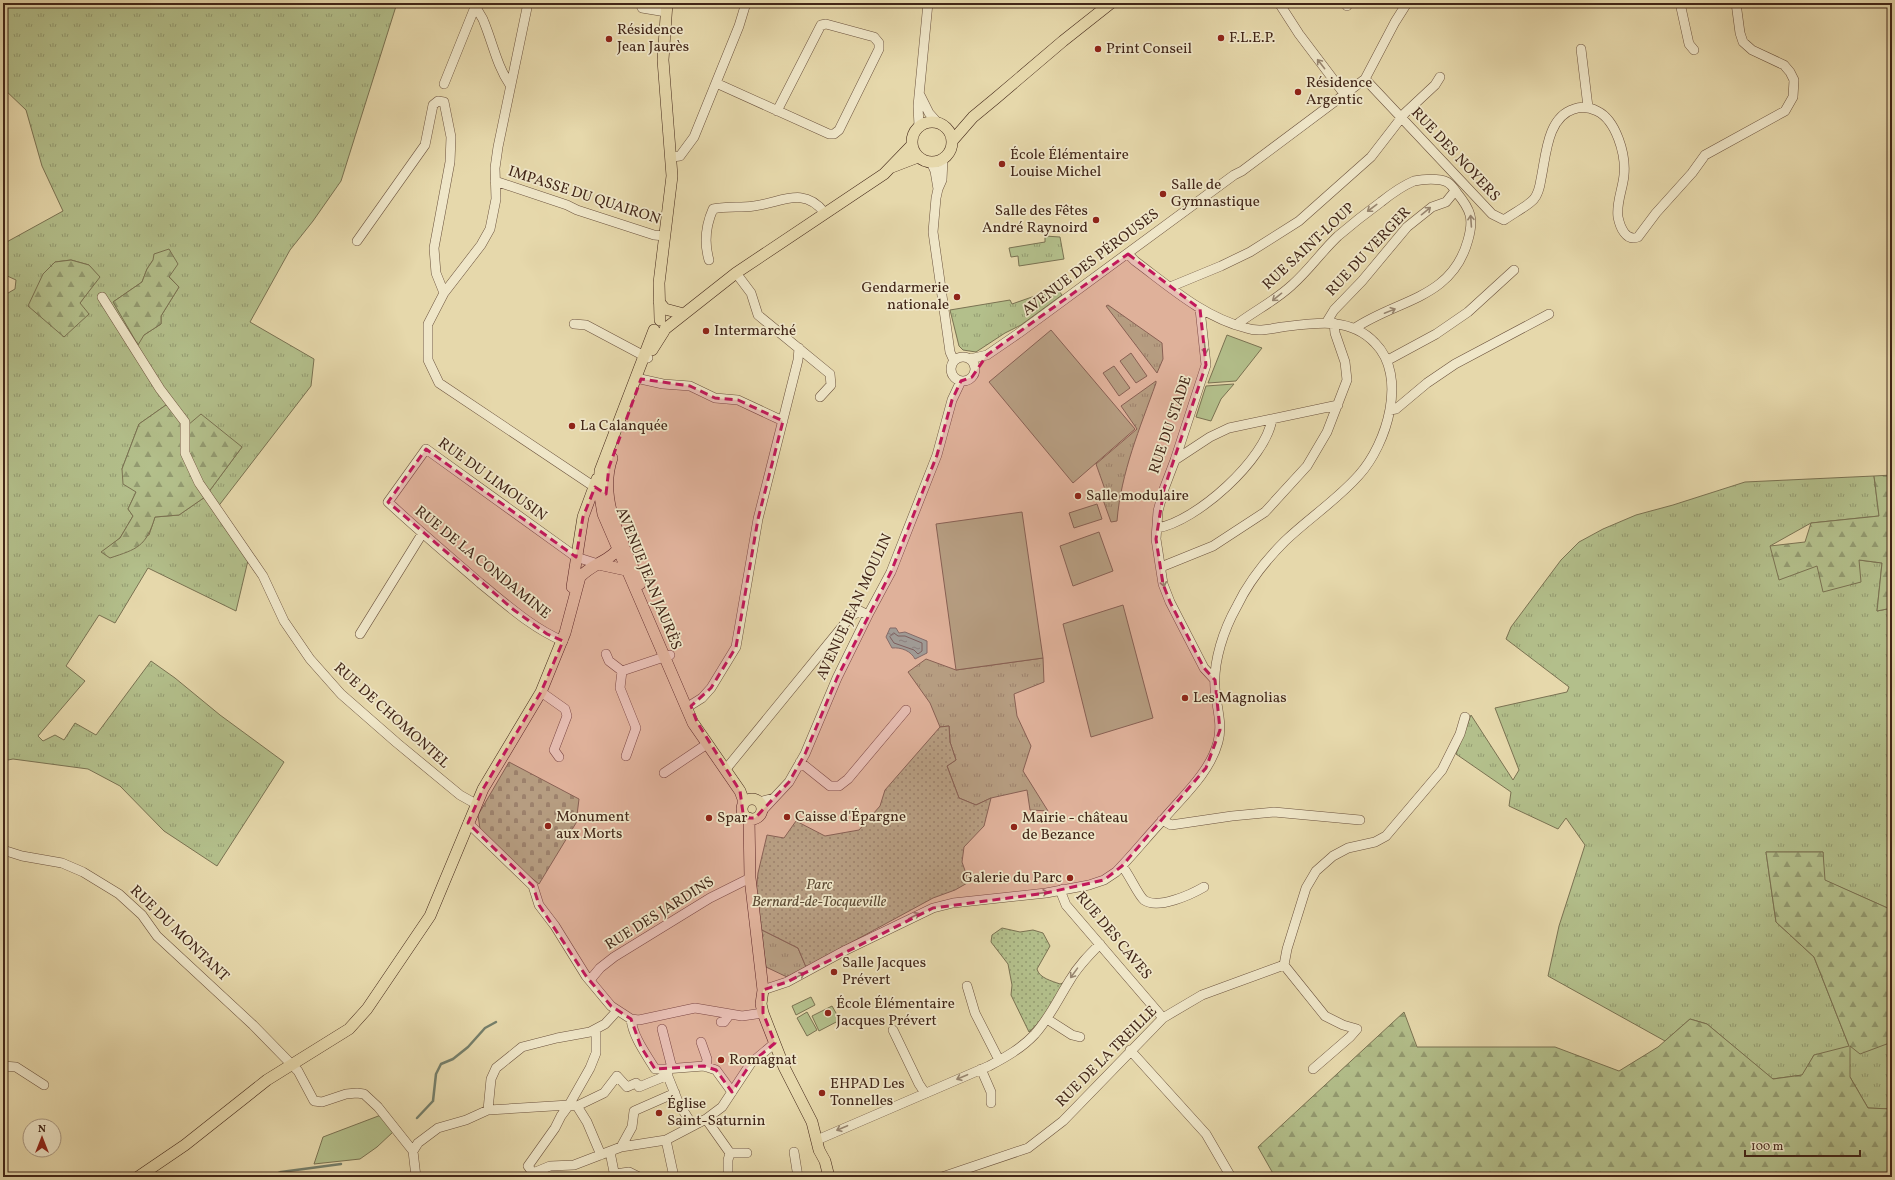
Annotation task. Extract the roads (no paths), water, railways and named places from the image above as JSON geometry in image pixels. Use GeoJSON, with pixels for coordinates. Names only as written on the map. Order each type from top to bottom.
{"type":"FeatureCollection","features":[{"type":"Feature","properties":{"kind":"main road"},"geometry":{"type":"LineString","coordinates":[[912,145],[918,157],[931,162],[943,159],[951,151],[953,140],[973,118],[1104,5]]}},
{"type":"Feature","properties":{"kind":"main road","name":"AVENUE JEAN JAURÈS"},"geometry":{"type":"LineString","coordinates":[[600,488],[609,467],[646,356],[660,325],[659,283],[672,182],[672,157],[663,60],[667,7]]}},
{"type":"Feature","properties":{"kind":"main road"},"geometry":{"type":"LineString","coordinates":[[948,128],[973,118]]}},
{"type":"Feature","properties":{"kind":"main road"},"geometry":{"type":"LineString","coordinates":[[660,325],[695,304],[736,273],[890,168],[912,145],[915,131],[919,126],[925,123],[937,122],[948,128],[953,140]]}},
{"type":"Feature","properties":{"kind":"main road"},"geometry":{"type":"LineString","coordinates":[[890,168],[918,157]]}},
{"type":"Feature","properties":{"kind":"main road","name":"AVENUE JEAN JAURÈS"},"geometry":{"type":"LineString","coordinates":[[659,283],[654,302],[660,325]]}},
{"type":"Feature","properties":{"kind":"main road"},"geometry":{"type":"LineString","coordinates":[[659,302],[665,309],[680,313]]}},
{"type":"Feature","properties":{"kind":"main road"},"geometry":{"type":"LineString","coordinates":[[660,325],[682,318],[695,304]]}},
{"type":"Feature","properties":{"kind":"main road","name":"AVENUE JEAN JAURÈS"},"geometry":{"type":"LineString","coordinates":[[607,514],[600,488],[600,471],[638,378]]}},
{"type":"Feature","properties":{"kind":"main road"},"geometry":{"type":"LineString","coordinates":[[571,605],[576,557],[583,517],[600,488]]}},
{"type":"Feature","properties":{"kind":"main road"},"geometry":{"type":"LineString","coordinates":[[138,1177],[185,1145],[267,1080],[349,1028],[367,1009],[430,916],[476,804],[541,692],[563,641],[571,605],[580,577],[621,546],[607,514],[596,514],[583,517]]}},
{"type":"Feature","properties":{"kind":"main road","name":"AVENUE JEAN JAURÈS"},"geometry":{"type":"LineString","coordinates":[[621,546],[626,570],[667,656]]}},
{"type":"Feature","properties":{"kind":"main road","name":"AVENUE JEAN JAURÈS"},"geometry":{"type":"LineString","coordinates":[[621,546],[688,707],[693,723],[753,805],[743,813],[749,818],[750,875]]}},
{"type":"Feature","properties":{"kind":"main road"},"geometry":{"type":"LineString","coordinates":[[598,564],[626,570]]}},
{"type":"Feature","properties":{"kind":"main road","name":"AVENUE JEAN JAURÈS"},"geometry":{"type":"LineString","coordinates":[[688,707],[727,769]]}},
{"type":"Feature","properties":{"kind":"main road"},"geometry":{"type":"LineString","coordinates":[[750,875],[763,990],[761,1004],[763,1013],[784,1067],[812,1122],[829,1177]]}},
{"type":"Feature","properties":{"kind":"street"},"geometry":{"type":"LineString","coordinates":[[528,3],[498,147],[494,214],[490,229],[481,245],[444,293],[428,324],[428,360],[439,383],[600,488]]}},
{"type":"Feature","properties":{"kind":"street"},"geometry":{"type":"LineString","coordinates":[[672,157],[680,156],[694,137],[739,26],[746,3]]}},
{"type":"Feature","properties":{"kind":"street"},"geometry":{"type":"LineString","coordinates":[[919,126],[919,92],[928,3]]}},
{"type":"Feature","properties":{"kind":"street"},"geometry":{"type":"LineString","coordinates":[[1279,3],[1299,34],[1345,95]]}},
{"type":"Feature","properties":{"kind":"street"},"geometry":{"type":"LineString","coordinates":[[1366,79],[1395,22],[1407,3]]}},
{"type":"Feature","properties":{"kind":"street"},"geometry":{"type":"LineString","coordinates":[[1680,3],[1689,44],[1694,50]]}},
{"type":"Feature","properties":{"kind":"street"},"geometry":{"type":"LineString","coordinates":[[1581,50],[1588,107],[1605,115],[1611,123],[1618,139],[1625,173],[1618,206],[1618,217],[1625,235],[1629,238],[1635,238],[1638,237],[1656,213],[1692,173],[1705,155],[1785,111],[1793,97],[1794,80],[1784,65],[1752,50],[1743,42],[1736,3]]}},
{"type":"Feature","properties":{"kind":"street"},"geometry":{"type":"LineString","coordinates":[[640,4],[667,7]]}},
{"type":"Feature","properties":{"kind":"street"},"geometry":{"type":"LineString","coordinates":[[475,5],[484,21],[501,72],[510,86]]}},
{"type":"Feature","properties":{"kind":"street"},"geometry":{"type":"LineString","coordinates":[[444,84],[475,5]]}},
{"type":"Feature","properties":{"kind":"street"},"geometry":{"type":"LineString","coordinates":[[716,83],[777,111],[829,134],[834,134],[839,130],[879,49],[879,43],[874,37],[826,24],[821,25],[777,111]]}},
{"type":"Feature","properties":{"kind":"street"},"geometry":{"type":"LineString","coordinates":[[1170,287],[1221,266],[1250,252],[1299,221],[1371,157],[1402,119],[1440,77]]}},
{"type":"Feature","properties":{"kind":"street","name":"AVENUE DES PÉROUSES"},"geometry":{"type":"LineString","coordinates":[[966,358],[987,355],[1156,234],[1168,222],[1234,175],[1242,171],[1366,79]]}},
{"type":"Feature","properties":{"kind":"street","name":"RUE DES NOYERS"},"geometry":{"type":"LineString","coordinates":[[1366,79],[1492,214],[1504,220],[1534,199],[1539,189],[1554,125],[1557,120],[1569,110],[1580,107],[1588,107]]}},
{"type":"Feature","properties":{"kind":"street"},"geometry":{"type":"LineString","coordinates":[[919,92],[923,103],[937,122]]}},
{"type":"Feature","properties":{"kind":"street"},"geometry":{"type":"LineString","coordinates":[[357,241],[425,145],[433,106],[438,100],[444,102],[451,137],[450,162],[434,248],[436,273],[444,293]]}},
{"type":"Feature","properties":{"kind":"street"},"geometry":{"type":"LineString","coordinates":[[943,159],[942,180],[938,188],[934,212],[934,237],[950,352],[954,362]]}},
{"type":"Feature","properties":{"kind":"street"},"geometry":{"type":"LineString","coordinates":[[931,162],[935,171],[938,188]]}},
{"type":"Feature","properties":{"kind":"street"},"geometry":{"type":"LineString","coordinates":[[1355,328],[1368,320],[1396,308],[1435,288],[1447,279],[1456,269],[1472,226],[1468,207],[1448,182],[1455,175]]}},
{"type":"Feature","properties":{"kind":"street","name":"RUE SAINT-LOUP"},"geometry":{"type":"LineString","coordinates":[[1236,325],[1250,314],[1267,305],[1292,285],[1338,237],[1396,191],[1415,181],[1437,180],[1448,182]]}},
{"type":"Feature","properties":{"kind":"street","name":"IMPASSE DU QUAIRON"},"geometry":{"type":"LineString","coordinates":[[495,181],[654,235],[665,236]]}},
{"type":"Feature","properties":{"kind":"street","name":"RUE DU VERGER"},"geometry":{"type":"LineString","coordinates":[[1330,323],[1334,310],[1362,281],[1407,227],[1432,207],[1446,202],[1455,191]]}},
{"type":"Feature","properties":{"kind":"street"},"geometry":{"type":"LineString","coordinates":[[709,260],[705,246],[710,216],[713,209],[724,207],[756,206],[792,197],[804,198],[817,204],[825,213]]}},
{"type":"Feature","properties":{"kind":"street"},"geometry":{"type":"LineString","coordinates":[[763,990],[788,982],[846,950],[933,908],[953,903],[1063,889],[1098,882],[1111,876],[1122,866],[1206,768],[1218,742],[1220,719],[1215,680],[1218,659],[1232,615],[1249,584],[1262,567],[1288,539],[1339,496],[1360,475],[1377,448],[1390,410],[1392,381],[1388,360],[1375,342],[1355,328],[1330,323],[1259,330],[1221,320],[1200,309],[1128,254]]}},
{"type":"Feature","properties":{"kind":"street"},"geometry":{"type":"LineString","coordinates":[[1388,360],[1436,334],[1468,312],[1514,270]]}},
{"type":"Feature","properties":{"kind":"street"},"geometry":{"type":"LineString","coordinates":[[736,273],[751,294],[758,314],[830,374],[831,385],[820,397]]}},
{"type":"Feature","properties":{"kind":"street","name":"RUE DE CHOMONTEL"},"geometry":{"type":"LineString","coordinates":[[102,297],[167,399],[185,422],[185,453],[199,483],[263,576],[284,621],[310,659],[341,694],[460,795],[476,804]]}},
{"type":"Feature","properties":{"kind":"street","name":"RUE DU STADE"},"geometry":{"type":"LineString","coordinates":[[1200,309],[1206,365],[1164,489],[1158,511],[1156,539],[1163,584],[1170,602],[1204,668],[1215,680]]}},
{"type":"Feature","properties":{"kind":"street"},"geometry":{"type":"LineString","coordinates":[[1390,410],[1396,409],[1427,383],[1455,364],[1549,314]]}},
{"type":"Feature","properties":{"kind":"street"},"geometry":{"type":"LineString","coordinates":[[1161,567],[1213,546],[1265,512],[1307,466],[1327,432],[1346,380],[1347,372],[1345,362],[1330,323]]}},
{"type":"Feature","properties":{"kind":"street"},"geometry":{"type":"LineString","coordinates":[[574,324],[586,325],[646,356]]}},
{"type":"Feature","properties":{"kind":"street"},"geometry":{"type":"LineString","coordinates":[[949,339],[966,358],[975,370],[969,380],[961,381],[956,379],[952,374],[951,365],[954,362],[966,358]]}},
{"type":"Feature","properties":{"kind":"street"},"geometry":{"type":"LineString","coordinates":[[688,707],[702,698],[711,688],[736,647],[758,519],[798,360],[799,348]]}},
{"type":"Feature","properties":{"kind":"street","name":"AVENUE DES PÉROUSES"},"geometry":{"type":"LineString","coordinates":[[975,370],[983,363],[987,355]]}},
{"type":"Feature","properties":{"kind":"street","name":"AVENUE JEAN MOULIN"},"geometry":{"type":"LineString","coordinates":[[753,805],[776,798],[789,782],[800,762],[837,678],[891,572],[937,455],[952,400],[952,374]]}},
{"type":"Feature","properties":{"kind":"street"},"geometry":{"type":"LineString","coordinates":[[638,378],[663,384],[690,386],[721,400],[738,400],[783,421]]}},
{"type":"Feature","properties":{"kind":"street","name":"AVENUE JEAN MOULIN"},"geometry":{"type":"LineString","coordinates":[[952,400],[961,381]]}},
{"type":"Feature","properties":{"kind":"street"},"geometry":{"type":"LineString","coordinates":[[1175,460],[1210,437],[1229,428],[1338,405]]}},
{"type":"Feature","properties":{"kind":"street"},"geometry":{"type":"LineString","coordinates":[[1157,528],[1166,526],[1188,515],[1210,501],[1244,470],[1263,443],[1270,428],[1272,419]]}},
{"type":"Feature","properties":{"kind":"street","name":"RUE DU LIMOUSIN"},"geometry":{"type":"LineString","coordinates":[[388,502],[426,449],[576,557]]}},
{"type":"Feature","properties":{"kind":"street","name":"RUE DE LA CONDAMINE"},"geometry":{"type":"LineString","coordinates":[[388,502],[422,534],[514,610],[547,634],[563,641]]}},
{"type":"Feature","properties":{"kind":"street"},"geometry":{"type":"LineString","coordinates":[[360,634],[422,534]]}},
{"type":"Feature","properties":{"kind":"street"},"geometry":{"type":"LineString","coordinates":[[576,557],[598,564]]}},
{"type":"Feature","properties":{"kind":"street"},"geometry":{"type":"LineString","coordinates":[[727,769],[851,616],[860,611],[868,615]]}},
{"type":"Feature","properties":{"kind":"street"},"geometry":{"type":"LineString","coordinates":[[606,654],[609,661],[622,671]]}},
{"type":"Feature","properties":{"kind":"street"},"geometry":{"type":"LineString","coordinates":[[622,671],[667,656]]}},
{"type":"Feature","properties":{"kind":"street"},"geometry":{"type":"LineString","coordinates":[[622,671],[620,688],[636,728],[626,756]]}},
{"type":"Feature","properties":{"kind":"street"},"geometry":{"type":"LineString","coordinates":[[541,692],[564,709],[567,716],[555,744],[554,750],[559,757]]}},
{"type":"Feature","properties":{"kind":"street"},"geometry":{"type":"LineString","coordinates":[[800,762],[830,786],[839,786],[848,779],[906,710]]}},
{"type":"Feature","properties":{"kind":"street"},"geometry":{"type":"LineString","coordinates":[[1313,1069],[1350,1037],[1357,1029],[1343,1025],[1325,1016],[1284,965],[1287,949],[1306,888],[1316,871],[1332,856],[1348,848],[1375,842],[1386,836],[1442,770],[1460,734],[1465,717]]}},
{"type":"Feature","properties":{"kind":"street"},"geometry":{"type":"LineString","coordinates":[[664,773],[707,744]]}},
{"type":"Feature","properties":{"kind":"street"},"geometry":{"type":"LineString","coordinates":[[1162,820],[1171,825],[1232,816],[1274,812],[1360,820]]}},
{"type":"Feature","properties":{"kind":"street"},"geometry":{"type":"LineString","coordinates":[[468,823],[533,886],[539,905],[555,926],[590,980],[617,1011],[631,1019],[640,1020],[695,1008],[742,1016],[763,1013]]}},
{"type":"Feature","properties":{"kind":"street","name":"RUE DU MONTANT"},"geometry":{"type":"LineString","coordinates":[[3,850],[22,856],[62,863],[83,872],[119,894],[142,915],[157,936],[253,1025],[298,1071],[314,1101],[317,1103],[346,1094],[364,1094],[378,1107],[412,1151]]}},
{"type":"Feature","properties":{"kind":"street"},"geometry":{"type":"LineString","coordinates":[[1122,866],[1141,896],[1148,902],[1163,902],[1179,898],[1204,887]]}},
{"type":"Feature","properties":{"kind":"street","name":"RUE DES JARDINS"},"geometry":{"type":"LineString","coordinates":[[590,980],[600,968],[614,957],[750,875]]}},
{"type":"Feature","properties":{"kind":"street","name":"RUE DES CAVES"},"geometry":{"type":"LineString","coordinates":[[1063,889],[1062,895],[1066,905],[1163,1018]]}},
{"type":"Feature","properties":{"kind":"street"},"geometry":{"type":"LineString","coordinates":[[816,1136],[981,1069],[999,1060],[1028,1041],[1048,1019],[1070,979],[1100,944]]}},
{"type":"Feature","properties":{"kind":"street","name":"RUE DE LA TREILLE"},"geometry":{"type":"LineString","coordinates":[[942,1177],[1028,1148],[1063,1121],[1130,1050],[1163,1018],[1202,995],[1284,965]]}},
{"type":"Feature","properties":{"kind":"street"},"geometry":{"type":"LineString","coordinates":[[967,986],[975,1013],[999,1060]]}},
{"type":"Feature","properties":{"kind":"street"},"geometry":{"type":"LineString","coordinates":[[488,1110],[491,1079],[496,1068],[522,1047],[596,1030],[605,1024],[617,1011]]}},
{"type":"Feature","properties":{"kind":"street"},"geometry":{"type":"LineString","coordinates":[[721,1022],[724,1022],[730,1014]]}},
{"type":"Feature","properties":{"kind":"street"},"geometry":{"type":"LineString","coordinates":[[631,1019],[632,1026],[641,1046],[655,1069],[668,1071],[705,1066],[716,1070],[732,1092]]}},
{"type":"Feature","properties":{"kind":"street"},"geometry":{"type":"LineString","coordinates":[[1048,1019],[1072,1035],[1080,1037]]}},
{"type":"Feature","properties":{"kind":"street"},"geometry":{"type":"LineString","coordinates":[[662,1029],[668,1071],[675,1093],[679,1104],[693,1126]]}},
{"type":"Feature","properties":{"kind":"street"},"geometry":{"type":"LineString","coordinates":[[596,1030],[596,1053],[573,1106],[528,1166],[530,1175],[543,1173],[550,1166],[574,1165],[621,1147],[666,1140],[706,1120],[722,1107],[751,1063],[775,1043]]}},
{"type":"Feature","properties":{"kind":"street"},"geometry":{"type":"LineString","coordinates":[[893,1030],[919,1084],[925,1093]]}},
{"type":"Feature","properties":{"kind":"street"},"geometry":{"type":"LineString","coordinates":[[701,1042],[707,1059],[705,1066]]}},
{"type":"Feature","properties":{"kind":"street"},"geometry":{"type":"LineString","coordinates":[[1130,1050],[1206,1134],[1231,1177]]}},
{"type":"Feature","properties":{"kind":"street"},"geometry":{"type":"LineString","coordinates":[[3,1066],[16,1067],[44,1085]]}},
{"type":"Feature","properties":{"kind":"street"},"geometry":{"type":"LineString","coordinates":[[981,1069],[990,1092],[992,1103]]}},
{"type":"Feature","properties":{"kind":"street"},"geometry":{"type":"LineString","coordinates":[[416,1177],[412,1151],[418,1143],[438,1128],[466,1120],[488,1110],[573,1106],[604,1093],[617,1076],[626,1087],[636,1083],[639,1087],[668,1071]]}},
{"type":"Feature","properties":{"kind":"street"},"geometry":{"type":"LineString","coordinates":[[621,1147],[632,1127],[634,1111],[675,1093]]}},
{"type":"Feature","properties":{"kind":"street"},"geometry":{"type":"LineString","coordinates":[[573,1106],[587,1122],[606,1154],[615,1176],[629,1172],[639,1177]]}},
{"type":"Feature","properties":{"kind":"street"},"geometry":{"type":"LineString","coordinates":[[706,1120],[730,1153]]}},
{"type":"Feature","properties":{"kind":"street"},"geometry":{"type":"LineString","coordinates":[[659,1177],[674,1177],[666,1140]]}},
{"type":"Feature","properties":{"kind":"street"},"geometry":{"type":"LineString","coordinates":[[794,1152],[798,1177]]}},
{"type":"Feature","properties":{"kind":"street"},"geometry":{"type":"LineString","coordinates":[[730,1153],[748,1153]]}},
{"type":"Feature","properties":{"kind":"street"},"geometry":{"type":"LineString","coordinates":[[728,1177],[728,1160],[730,1153]]}},
{"type":"Feature","properties":{"kind":"water"},"geometry":{"type":"Polygon","coordinates":[[[890,628],[896,628],[899,633],[905,632],[927,641],[927,653],[915,659],[905,650],[892,648],[886,637],[890,628]]]}},
{"type":"Feature","properties":{"kind":"waterway"},"geometry":{"type":"LineString","coordinates":[[417,1118],[433,1101],[436,1074],[441,1064],[453,1059],[468,1047],[485,1028],[496,1022]]}},
{"type":"Feature","properties":{"kind":"waterway"},"geometry":{"type":"LineString","coordinates":[[269,1177],[281,1172],[341,1164]]}},
{"type":"Feature","properties":{"kind":"place","name":"F.L.E.P."},"geometry":{"type":"Point","coordinates":[1221,38]}},
{"type":"Feature","properties":{"kind":"place","name":"Résidence Jean Jaurès"},"geometry":{"type":"Point","coordinates":[609,39]}},
{"type":"Feature","properties":{"kind":"place","name":"Print Conseil"},"geometry":{"type":"Point","coordinates":[1098,49]}},
{"type":"Feature","properties":{"kind":"place","name":"Résidence Argentic"},"geometry":{"type":"Point","coordinates":[1298,92]}},
{"type":"Feature","properties":{"kind":"place","name":"École Élémentaire Louise Michel"},"geometry":{"type":"Point","coordinates":[1002,164]}},
{"type":"Feature","properties":{"kind":"place","name":"Salle de Gymnastique"},"geometry":{"type":"Point","coordinates":[1163,194]}},
{"type":"Feature","properties":{"kind":"place","name":"Salle des Fêtes André Raynoird"},"geometry":{"type":"Point","coordinates":[1096,220]}},
{"type":"Feature","properties":{"kind":"place","name":"Gendarmerie nationale"},"geometry":{"type":"Point","coordinates":[957,297]}},
{"type":"Feature","properties":{"kind":"place","name":"Intermarché"},"geometry":{"type":"Point","coordinates":[706,331]}},
{"type":"Feature","properties":{"kind":"place","name":"La Calanquée"},"geometry":{"type":"Point","coordinates":[572,426]}},
{"type":"Feature","properties":{"kind":"place","name":"Salle modulaire"},"geometry":{"type":"Point","coordinates":[1078,496]}},
{"type":"Feature","properties":{"kind":"place","name":"Les Magnolias"},"geometry":{"type":"Point","coordinates":[1185,698]}},
{"type":"Feature","properties":{"kind":"place","name":"Caisse d'Épargne"},"geometry":{"type":"Point","coordinates":[787,817]}},
{"type":"Feature","properties":{"kind":"place","name":"Spar"},"geometry":{"type":"Point","coordinates":[709,818]}},
{"type":"Feature","properties":{"kind":"place","name":"Monument aux Morts"},"geometry":{"type":"Point","coordinates":[548,826]}},
{"type":"Feature","properties":{"kind":"place","name":"Mairie - château de Bezance"},"geometry":{"type":"Point","coordinates":[1014,827]}},
{"type":"Feature","properties":{"kind":"place","name":"Galerie du Parc"},"geometry":{"type":"Point","coordinates":[1070,878]}},
{"type":"Feature","properties":{"kind":"place","name":"Salle Jacques Prévert"},"geometry":{"type":"Point","coordinates":[834,972]}},
{"type":"Feature","properties":{"kind":"place","name":"École Élémentaire Jacques Prévert"},"geometry":{"type":"Point","coordinates":[828,1013]}},
{"type":"Feature","properties":{"kind":"place","name":"Romagnat"},"geometry":{"type":"Point","coordinates":[721,1060]}},
{"type":"Feature","properties":{"kind":"place","name":"EHPAD Les Tonnelles"},"geometry":{"type":"Point","coordinates":[822,1093]}},
{"type":"Feature","properties":{"kind":"place","name":"Église Saint-Saturnin"},"geometry":{"type":"Point","coordinates":[659,1113]}},
{"type":"Feature","properties":{"kind":"park label","name":"Parc Bernard-de-Tocqueville"},"geometry":{"type":"Point","coordinates":[819,894]}}]}
